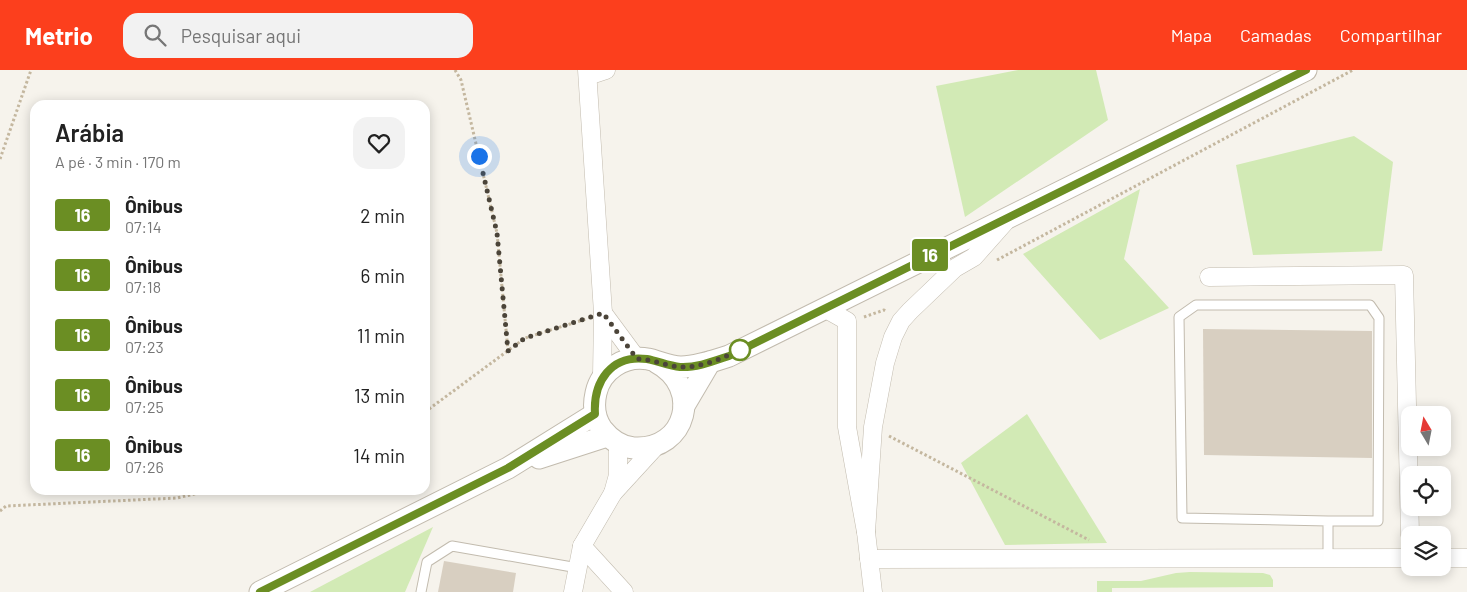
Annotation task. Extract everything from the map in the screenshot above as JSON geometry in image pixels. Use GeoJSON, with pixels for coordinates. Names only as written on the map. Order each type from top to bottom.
{"type":"FeatureCollection","features":[{"type":"Feature","properties":{"kind":"street"},"geometry":{"type":"LineString","coordinates":[[606,70],[588,73],[603,313],[602,377],[594,400],[595,414],[600,426],[613,440],[631,448],[657,445]]}},
{"type":"Feature","properties":{"kind":"street"},"geometry":{"type":"LineString","coordinates":[[602,377],[619,364],[628,360],[647,360],[681,367],[710,362],[729,356],[1306,70]]}},
{"type":"Feature","properties":{"kind":"street"},"geometry":{"type":"LineString","coordinates":[[866,532],[873,427],[885,363],[893,337],[901,321],[955,268],[974,257],[1008,217]]}},
{"type":"Feature","properties":{"kind":"street"},"geometry":{"type":"LineString","coordinates":[[1209,277],[1404,275],[1410,526]]}},
{"type":"Feature","properties":{"kind":"street"},"geometry":{"type":"LineString","coordinates":[[824,308],[847,321],[847,427],[866,532],[873,592]]}},
{"type":"Feature","properties":{"kind":"street"},"geometry":{"type":"LineString","coordinates":[[573,592],[582,546],[613,493],[657,445],[668,438],[676,429],[682,418],[684,406],[684,395],[674,375],[666,367],[647,360],[603,313]]}},
{"type":"Feature","properties":{"kind":"street"},"geometry":{"type":"LineString","coordinates":[[684,406],[710,362]]}},
{"type":"Feature","properties":{"kind":"street"},"geometry":{"type":"LineString","coordinates":[[260,592],[508,468],[595,414]]}},
{"type":"Feature","properties":{"kind":"street"},"geometry":{"type":"LineString","coordinates":[[508,468],[613,440]]}},
{"type":"Feature","properties":{"kind":"street"},"geometry":{"type":"LineString","coordinates":[[613,440],[618,475],[613,493]]}},
{"type":"Feature","properties":{"kind":"street"},"geometry":{"type":"LineString","coordinates":[[582,546],[624,592]]}},
{"type":"Feature","properties":{"kind":"street"},"geometry":{"type":"LineString","coordinates":[[869,559],[1401,558]]}},
{"type":"Feature","properties":{"kind":"street"},"geometry":{"type":"LineString","coordinates":[[1451,558],[1467,558]]}},
{"type":"Feature","properties":{"kind":"lane"},"geometry":{"type":"LineString","coordinates":[[1196,305],[1370,305],[1379,318],[1378,521],[1328,521],[1182,518],[1179,317],[1196,305]]}},
{"type":"Feature","properties":{"kind":"lane"},"geometry":{"type":"LineString","coordinates":[[1328,521],[1328,559]]}},
{"type":"Feature","properties":{"kind":"lane"},"geometry":{"type":"LineString","coordinates":[[421,592],[427,562],[452,546],[578,568]]}},
{"type":"Feature","properties":{"kind":"path"},"geometry":{"type":"LineString","coordinates":[[0,159],[31,70]]}},
{"type":"Feature","properties":{"kind":"path"},"geometry":{"type":"LineString","coordinates":[[455,70],[461,80],[497,233],[508,351]]}},
{"type":"Feature","properties":{"kind":"path"},"geometry":{"type":"LineString","coordinates":[[989,263],[1353,70]]}},
{"type":"Feature","properties":{"kind":"path"},"geometry":{"type":"LineString","coordinates":[[847,323],[884,310],[901,321]]}},
{"type":"Feature","properties":{"kind":"path"},"geometry":{"type":"LineString","coordinates":[[430,408],[525,338],[603,313]]}},
{"type":"Feature","properties":{"kind":"path"},"geometry":{"type":"LineString","coordinates":[[873,427],[1090,541]]}},
{"type":"Feature","properties":{"kind":"path"},"geometry":{"type":"LineString","coordinates":[[0,511],[6,506],[177,498],[190,495]]}},
{"type":"Feature","properties":{"kind":"green space"},"geometry":{"type":"Polygon","coordinates":[[[1018,70],[1096,70],[1108,120],[965,217],[936,86],[1018,70]]]}},
{"type":"Feature","properties":{"kind":"green space"},"geometry":{"type":"Polygon","coordinates":[[[1354,136],[1393,162],[1382,251],[1253,255],[1236,165],[1354,136]]]}},
{"type":"Feature","properties":{"kind":"green space"},"geometry":{"type":"Polygon","coordinates":[[[1140,189],[1124,259],[1169,308],[1100,340],[1023,254],[1140,189]]]}},
{"type":"Feature","properties":{"kind":"green space"},"geometry":{"type":"Polygon","coordinates":[[[1027,414],[1107,543],[1005,545],[961,463],[1027,414]]]}},
{"type":"Feature","properties":{"kind":"green space"},"geometry":{"type":"Polygon","coordinates":[[[433,527],[405,592],[310,592],[433,527]]]}},
{"type":"Feature","properties":{"kind":"green space"},"geometry":{"type":"Polygon","coordinates":[[[1176,573],[1263,573],[1270,575],[1273,580],[1273,587],[1112,588],[1112,592],[1097,592],[1097,581],[1141,581],[1176,573]]]}},
{"type":"Feature","properties":{"kind":"building"},"geometry":{"type":"Polygon","coordinates":[[[1203,329],[1372,331],[1372,458],[1204,455],[1203,329]]]}},
{"type":"Feature","properties":{"kind":"building"},"geometry":{"type":"Polygon","coordinates":[[[444,561],[516,573],[513,592],[438,592],[444,561]]]}},
{"type":"Feature","properties":{"kind":"bus line","name":"16"},"geometry":{"type":"LineString","coordinates":[[260,592],[508,468],[595,414],[594,400],[597,387],[602,377],[619,364],[628,360],[647,359],[681,367],[710,362],[729,356],[1306,70]]}},
{"type":"Feature","properties":{"kind":"route"},"geometry":{"type":"LineString","coordinates":[[479,156],[497,233],[508,351],[525,338],[603,313],[637,359],[647,359],[681,367],[710,362],[729,356],[744,348],[740,350]]}}]}
